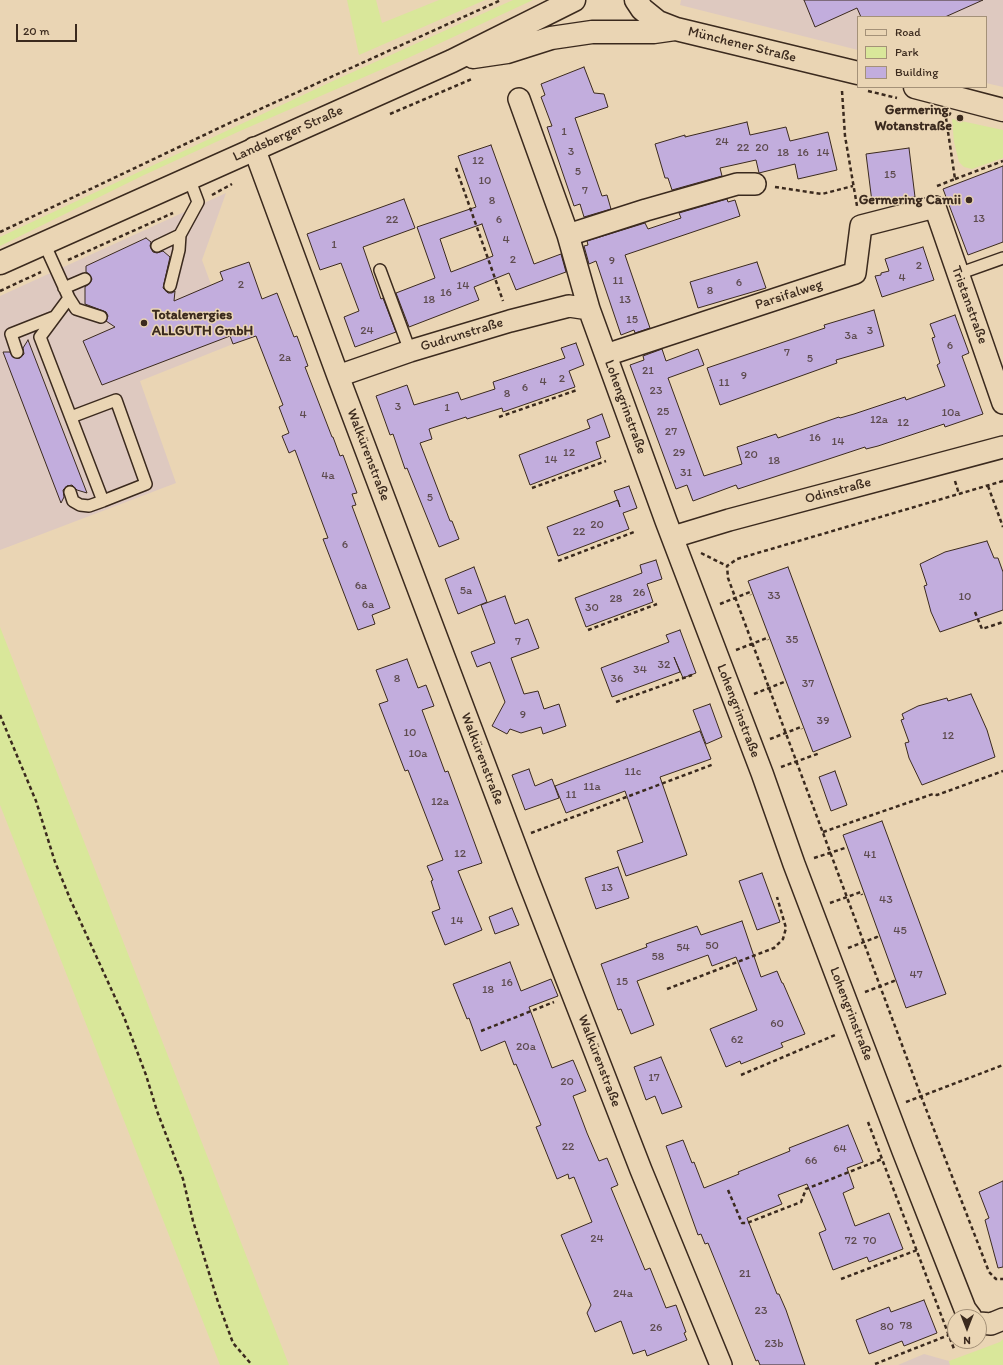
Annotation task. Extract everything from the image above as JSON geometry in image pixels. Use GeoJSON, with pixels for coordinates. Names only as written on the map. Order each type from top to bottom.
{"type":"FeatureCollection","features":[{"type":"Feature","properties":{"kind":"main road","name":"Landsberger Straße"},"geometry":{"type":"LineString","coordinates":[[0,263],[254,148],[452,61],[574,0]]}},
{"type":"Feature","properties":{"kind":"main road","name":"Münchener Straße"},"geometry":{"type":"LineString","coordinates":[[636,0],[647,14],[658,22],[676,29],[849,70]]}},
{"type":"Feature","properties":{"kind":"main road"},"geometry":{"type":"LineString","coordinates":[[452,61],[507,52],[551,38],[586,32],[654,32],[676,29]]}},
{"type":"Feature","properties":{"kind":"main road"},"geometry":{"type":"LineString","coordinates":[[919,88],[1003,110]]}},
{"type":"Feature","properties":{"kind":"street","name":"Lohengrinstraße"},"geometry":{"type":"LineString","coordinates":[[519,99],[568,235],[589,309],[700,611],[752,746],[794,864],[965,1309]]}},
{"type":"Feature","properties":{"kind":"street","name":"Walkürenstraße"},"geometry":{"type":"LineString","coordinates":[[254,148],[338,376],[572,994],[641,1170],[721,1365]]}},
{"type":"Feature","properties":{"kind":"street"},"geometry":{"type":"LineString","coordinates":[[568,235],[646,210],[737,184],[755,184]]}},
{"type":"Feature","properties":{"kind":"street","name":"Tristanstraße"},"geometry":{"type":"LineString","coordinates":[[935,207],[1003,403]]}},
{"type":"Feature","properties":{"kind":"street","name":"Parsifalweg"},"geometry":{"type":"LineString","coordinates":[[606,355],[855,273],[861,226],[935,207]]}},
{"type":"Feature","properties":{"kind":"street","name":"Gudrunstraße"},"geometry":{"type":"LineString","coordinates":[[338,376],[410,351],[510,321],[569,306],[589,309]]}},
{"type":"Feature","properties":{"kind":"street","name":"Odinstraße"},"geometry":{"type":"LineString","coordinates":[[673,537],[728,520],[1003,447]]}},
{"type":"Feature","properties":{"kind":"street"},"geometry":{"type":"LineString","coordinates":[[987,1324],[1003,1319]]}},
{"type":"Feature","properties":{"kind":"lane"},"geometry":{"type":"LineString","coordinates":[[170,286],[179,250],[180,235],[198,202],[189,178]]}},
{"type":"Feature","properties":{"kind":"lane"},"geometry":{"type":"LineString","coordinates":[[157,246],[180,235]]}},
{"type":"Feature","properties":{"kind":"lane"},"geometry":{"type":"LineString","coordinates":[[44,243],[76,309],[101,317]]}},
{"type":"Feature","properties":{"kind":"lane"},"geometry":{"type":"LineString","coordinates":[[958,274],[1003,258]]}},
{"type":"Feature","properties":{"kind":"lane"},"geometry":{"type":"LineString","coordinates":[[380,270],[410,351]]}},
{"type":"Feature","properties":{"kind":"lane"},"geometry":{"type":"LineString","coordinates":[[85,279],[67,293],[54,318],[40,337],[103,502]]}},
{"type":"Feature","properties":{"kind":"lane"},"geometry":{"type":"LineString","coordinates":[[17,352],[11,334],[54,318]]}},
{"type":"Feature","properties":{"kind":"lane"},"geometry":{"type":"LineString","coordinates":[[70,492],[73,501],[80,505],[89,506],[103,502],[146,484],[116,400],[71,417]]}},
{"type":"Feature","properties":{"kind":"path"},"geometry":{"type":"LineString","coordinates":[[0,232],[236,120],[501,0]]}},
{"type":"Feature","properties":{"kind":"path"},"geometry":{"type":"LineString","coordinates":[[755,184],[822,194],[853,186],[845,136],[849,70]]}},
{"type":"Feature","properties":{"kind":"path"},"geometry":{"type":"LineString","coordinates":[[384,116],[478,76]]}},
{"type":"Feature","properties":{"kind":"path"},"geometry":{"type":"LineString","coordinates":[[947,95],[945,108],[954,179]]}},
{"type":"Feature","properties":{"kind":"path"},"geometry":{"type":"LineString","coordinates":[[935,207],[936,186],[1003,161]]}},
{"type":"Feature","properties":{"kind":"path"},"geometry":{"type":"LineString","coordinates":[[456,168],[510,321]]}},
{"type":"Feature","properties":{"kind":"path"},"geometry":{"type":"LineString","coordinates":[[0,291],[198,202],[262,169]]}},
{"type":"Feature","properties":{"kind":"path"},"geometry":{"type":"LineString","coordinates":[[499,417],[577,390]]}},
{"type":"Feature","properties":{"kind":"path"},"geometry":{"type":"LineString","coordinates":[[532,488],[606,461]]}},
{"type":"Feature","properties":{"kind":"path"},"geometry":{"type":"LineString","coordinates":[[727,566],[737,559],[1003,481]]}},
{"type":"Feature","properties":{"kind":"path"},"geometry":{"type":"LineString","coordinates":[[988,486],[1003,527]]}},
{"type":"Feature","properties":{"kind":"path"},"geometry":{"type":"LineString","coordinates":[[558,561],[634,532]]}},
{"type":"Feature","properties":{"kind":"path"},"geometry":{"type":"LineString","coordinates":[[697,548],[701,554],[727,566]]}},
{"type":"Feature","properties":{"kind":"path"},"geometry":{"type":"LineString","coordinates":[[727,566],[728,578],[752,643],[921,1096],[989,1272],[996,1279],[1003,1279]]}},
{"type":"Feature","properties":{"kind":"path"},"geometry":{"type":"LineString","coordinates":[[700,611],[750,592],[751,595]]}},
{"type":"Feature","properties":{"kind":"path"},"geometry":{"type":"LineString","coordinates":[[588,630],[657,604]]}},
{"type":"Feature","properties":{"kind":"path"},"geometry":{"type":"LineString","coordinates":[[975,612],[982,629],[1003,622]]}},
{"type":"Feature","properties":{"kind":"path"},"geometry":{"type":"LineString","coordinates":[[717,657],[767,638],[768,640]]}},
{"type":"Feature","properties":{"kind":"path"},"geometry":{"type":"LineString","coordinates":[[616,702],[692,675]]}},
{"type":"Feature","properties":{"kind":"path"},"geometry":{"type":"LineString","coordinates":[[735,701],[784,682],[785,684]]}},
{"type":"Feature","properties":{"kind":"path"},"geometry":{"type":"LineString","coordinates":[[0,715],[36,801],[55,862],[71,901],[124,1017],[146,1075],[157,1112],[184,1179],[193,1221],[213,1287],[233,1343],[252,1365]]}},
{"type":"Feature","properties":{"kind":"path"},"geometry":{"type":"LineString","coordinates":[[752,746],[801,727],[802,729]]}},
{"type":"Feature","properties":{"kind":"path"},"geometry":{"type":"LineString","coordinates":[[762,773],[820,753]]}},
{"type":"Feature","properties":{"kind":"path"},"geometry":{"type":"LineString","coordinates":[[513,840],[714,764]]}},
{"type":"Feature","properties":{"kind":"path"},"geometry":{"type":"LineString","coordinates":[[823,832],[933,794],[937,796],[1003,771]]}},
{"type":"Feature","properties":{"kind":"path"},"geometry":{"type":"LineString","coordinates":[[794,864],[845,848],[846,850]]}},
{"type":"Feature","properties":{"kind":"path"},"geometry":{"type":"LineString","coordinates":[[812,909],[860,892],[862,895]]}},
{"type":"Feature","properties":{"kind":"path"},"geometry":{"type":"LineString","coordinates":[[667,989],[774,948],[783,939],[786,928],[777,897]]}},
{"type":"Feature","properties":{"kind":"path"},"geometry":{"type":"LineString","coordinates":[[829,955],[877,937],[878,939]]}},
{"type":"Feature","properties":{"kind":"path"},"geometry":{"type":"LineString","coordinates":[[846,1000],[894,981],[895,984]]}},
{"type":"Feature","properties":{"kind":"path"},"geometry":{"type":"LineString","coordinates":[[481,1031],[572,994]]}},
{"type":"Feature","properties":{"kind":"path"},"geometry":{"type":"LineString","coordinates":[[741,1075],[835,1035]]}},
{"type":"Feature","properties":{"kind":"path"},"geometry":{"type":"LineString","coordinates":[[888,1109],[1003,1065]]}},
{"type":"Feature","properties":{"kind":"path"},"geometry":{"type":"LineString","coordinates":[[728,1190],[742,1223],[747,1223],[801,1202],[806,1189],[903,1151]]}},
{"type":"Feature","properties":{"kind":"path"},"geometry":{"type":"LineString","coordinates":[[841,1279],[917,1250]]}},
{"type":"Feature","properties":{"kind":"path"},"geometry":{"type":"LineString","coordinates":[[875,1364],[947,1336]]}},
{"type":"Feature","properties":{"kind":"shaded area"},"geometry":{"type":"Polygon","coordinates":[[[681,0],[1003,0],[1003,87],[987,83],[987,16],[857,16],[857,50],[680,5],[681,0]]]}},
{"type":"Feature","properties":{"kind":"shaded area"},"geometry":{"type":"Polygon","coordinates":[[[226,193],[202,260],[233,344],[140,381],[176,483],[0,550],[0,296],[226,193]]]}},
{"type":"Feature","properties":{"kind":"shaded area"},"geometry":{"type":"Polygon","coordinates":[[[924,1354],[949,1361],[950,1365],[898,1365],[924,1354]]]}},
{"type":"Feature","properties":{"kind":"green space"},"geometry":{"type":"Polygon","coordinates":[[[347,0],[376,0],[382,23],[439,0],[485,0],[359,55],[347,0]]]}},
{"type":"Feature","properties":{"kind":"green space"},"geometry":{"type":"Polygon","coordinates":[[[513,0],[533,0],[408,58],[240,131],[144,175],[0,246],[0,237],[333,81],[513,0]]]}},
{"type":"Feature","properties":{"kind":"green space"},"geometry":{"type":"Polygon","coordinates":[[[952,119],[1003,130],[1003,158],[972,169],[964,167],[959,162],[954,142],[952,119]]]}},
{"type":"Feature","properties":{"kind":"green space"},"geometry":{"type":"Polygon","coordinates":[[[0,627],[289,1365],[220,1365],[0,805],[0,627]]]}},
{"type":"Feature","properties":{"kind":"green space"},"geometry":{"type":"Polygon","coordinates":[[[1003,1339],[1003,1365],[950,1365],[949,1361],[981,1349],[987,1349],[987,1347],[1000,1342],[1003,1339]]]}},
{"type":"Feature","properties":{"kind":"building"},"geometry":{"type":"Polygon","coordinates":[[[804,0],[983,0],[947,16],[861,16],[857,8],[815,27],[804,0]]]}},
{"type":"Feature","properties":{"kind":"building"},"geometry":{"type":"Polygon","coordinates":[[[584,67],[594,93],[604,94],[608,107],[575,118],[602,196],[607,195],[611,209],[584,217],[580,204],[574,206],[547,127],[552,126],[541,97],[545,95],[541,84],[584,67]]]}},
{"type":"Feature","properties":{"kind":"building"},"geometry":{"type":"Polygon","coordinates":[[[747,122],[750,135],[786,127],[790,141],[828,132],[837,170],[798,179],[795,164],[759,173],[756,160],[720,168],[722,176],[672,190],[668,178],[665,178],[655,144],[685,135],[685,137],[747,122]]]}},
{"type":"Feature","properties":{"kind":"building"},"geometry":{"type":"Polygon","coordinates":[[[491,145],[534,264],[561,254],[566,272],[516,290],[509,273],[474,287],[479,300],[409,327],[396,293],[435,278],[417,227],[476,207],[458,156],[491,145]],[[482,224],[440,239],[451,272],[493,256],[482,224]]]}},
{"type":"Feature","properties":{"kind":"building"},"geometry":{"type":"Polygon","coordinates":[[[909,148],[915,197],[872,202],[866,154],[909,148]]]}},
{"type":"Feature","properties":{"kind":"building"},"geometry":{"type":"Polygon","coordinates":[[[1003,166],[1003,242],[968,255],[943,189],[1003,166]]]}},
{"type":"Feature","properties":{"kind":"building"},"geometry":{"type":"Polygon","coordinates":[[[404,199],[415,228],[363,247],[381,299],[383,298],[396,332],[355,347],[344,317],[359,311],[341,263],[320,270],[307,234],[404,199]]]}},
{"type":"Feature","properties":{"kind":"building"},"geometry":{"type":"Polygon","coordinates":[[[727,199],[728,202],[735,200],[740,216],[625,255],[650,328],[635,333],[634,330],[621,335],[596,261],[589,264],[584,246],[588,245],[587,241],[645,223],[648,229],[681,218],[679,213],[727,199]]]}},
{"type":"Feature","properties":{"kind":"building"},"geometry":{"type":"Polygon","coordinates":[[[146,238],[151,242],[150,246],[153,252],[157,253],[163,251],[170,257],[163,288],[168,293],[175,291],[174,301],[223,280],[220,272],[249,262],[262,299],[277,293],[294,337],[297,336],[308,366],[305,367],[332,437],[340,456],[343,455],[357,493],[352,494],[356,505],[352,506],[390,608],[372,615],[375,624],[358,630],[323,539],[328,538],[295,450],[289,453],[282,436],[289,433],[279,407],[283,405],[256,336],[233,344],[230,336],[102,385],[83,341],[115,327],[106,321],[108,316],[106,312],[85,304],[85,287],[92,279],[86,272],[86,266],[146,238]]]}},
{"type":"Feature","properties":{"kind":"building"},"geometry":{"type":"Polygon","coordinates":[[[923,247],[934,280],[882,297],[875,276],[889,271],[885,259],[923,247]]]}},
{"type":"Feature","properties":{"kind":"building"},"geometry":{"type":"Polygon","coordinates":[[[757,262],[766,288],[698,308],[690,282],[757,262]]]}},
{"type":"Feature","properties":{"kind":"building"},"geometry":{"type":"Polygon","coordinates":[[[874,310],[884,346],[836,360],[837,363],[720,405],[707,368],[825,328],[824,325],[874,310]]]}},
{"type":"Feature","properties":{"kind":"building"},"geometry":{"type":"Polygon","coordinates":[[[955,315],[969,353],[962,356],[983,414],[945,427],[944,424],[878,446],[866,449],[865,447],[738,489],[736,485],[693,501],[687,485],[676,489],[630,365],[644,360],[643,356],[662,349],[666,361],[698,349],[704,365],[668,378],[704,476],[742,464],[737,447],[776,434],[778,438],[839,417],[854,414],[905,397],[906,400],[945,386],[937,365],[940,363],[932,338],[935,337],[930,324],[955,315]]]}},
{"type":"Feature","properties":{"kind":"building"},"geometry":{"type":"Polygon","coordinates":[[[28,340],[87,493],[77,490],[72,485],[67,486],[63,490],[64,497],[61,503],[3,352],[10,352],[13,357],[20,358],[24,354],[23,348],[28,340]]]}},
{"type":"Feature","properties":{"kind":"building"},"geometry":{"type":"Polygon","coordinates":[[[576,343],[584,365],[569,371],[575,387],[503,412],[502,408],[467,419],[466,417],[429,429],[432,439],[420,443],[450,521],[452,521],[459,539],[439,547],[407,468],[405,469],[393,434],[390,435],[376,396],[407,385],[414,405],[458,392],[461,400],[495,389],[493,382],[565,358],[561,348],[576,343]]]}},
{"type":"Feature","properties":{"kind":"building"},"geometry":{"type":"Polygon","coordinates":[[[602,414],[610,437],[596,442],[601,458],[530,485],[519,455],[590,428],[587,420],[602,414]]]}},
{"type":"Feature","properties":{"kind":"building"},"geometry":{"type":"Polygon","coordinates":[[[629,486],[637,508],[623,513],[629,529],[558,556],[547,527],[617,500],[614,491],[629,486]]]}},
{"type":"Feature","properties":{"kind":"building"},"geometry":{"type":"Polygon","coordinates":[[[987,541],[994,558],[998,558],[1003,572],[1003,610],[940,632],[931,612],[924,586],[927,585],[920,564],[945,552],[987,541]]]}},
{"type":"Feature","properties":{"kind":"building"},"geometry":{"type":"Polygon","coordinates":[[[656,560],[662,579],[647,584],[653,602],[586,627],[575,598],[642,573],[640,565],[656,560]]]}},
{"type":"Feature","properties":{"kind":"building"},"geometry":{"type":"Polygon","coordinates":[[[474,567],[487,602],[458,614],[445,579],[474,567]]]}},
{"type":"Feature","properties":{"kind":"building"},"geometry":{"type":"Polygon","coordinates":[[[788,567],[851,737],[813,752],[748,581],[788,567]]]}},
{"type":"Feature","properties":{"kind":"building"},"geometry":{"type":"Polygon","coordinates":[[[505,596],[515,624],[528,619],[539,648],[511,658],[524,694],[538,691],[544,709],[559,704],[566,726],[543,734],[541,727],[521,733],[510,729],[507,734],[492,726],[505,702],[490,662],[477,667],[471,652],[495,643],[481,605],[505,596]]]}},
{"type":"Feature","properties":{"kind":"building"},"geometry":{"type":"Polygon","coordinates":[[[680,630],[696,673],[683,678],[674,657],[680,672],[612,697],[601,668],[669,642],[666,635],[680,630]]]}},
{"type":"Feature","properties":{"kind":"building"},"geometry":{"type":"Polygon","coordinates":[[[407,659],[418,688],[426,685],[434,706],[422,710],[445,772],[448,771],[482,863],[458,871],[482,930],[445,945],[432,912],[440,909],[431,881],[433,880],[427,866],[443,860],[408,770],[405,771],[379,704],[388,701],[376,670],[407,659]]]}},
{"type":"Feature","properties":{"kind":"building"},"geometry":{"type":"Polygon","coordinates":[[[971,694],[987,730],[995,757],[922,785],[909,758],[905,743],[909,742],[901,720],[904,719],[902,714],[918,706],[947,698],[948,701],[971,694]]]}},
{"type":"Feature","properties":{"kind":"building"},"geometry":{"type":"Polygon","coordinates":[[[710,704],[722,737],[706,744],[693,710],[710,704]]]}},
{"type":"Feature","properties":{"kind":"building"},"geometry":{"type":"Polygon","coordinates":[[[700,731],[711,759],[660,777],[687,855],[626,876],[617,851],[643,842],[625,791],[566,813],[555,786],[700,731]]]}},
{"type":"Feature","properties":{"kind":"building"},"geometry":{"type":"Polygon","coordinates":[[[529,769],[535,786],[552,779],[559,798],[525,810],[512,775],[529,769]]]}},
{"type":"Feature","properties":{"kind":"building"},"geometry":{"type":"Polygon","coordinates":[[[835,771],[847,805],[831,811],[819,777],[835,771]]]}},
{"type":"Feature","properties":{"kind":"building"},"geometry":{"type":"Polygon","coordinates":[[[882,821],[946,994],[906,1008],[843,835],[882,821]]]}},
{"type":"Feature","properties":{"kind":"building"},"geometry":{"type":"Polygon","coordinates":[[[618,867],[629,898],[596,909],[585,878],[618,867]]]}},
{"type":"Feature","properties":{"kind":"building"},"geometry":{"type":"Polygon","coordinates":[[[762,873],[780,922],[757,930],[739,881],[762,873]]]}},
{"type":"Feature","properties":{"kind":"building"},"geometry":{"type":"Polygon","coordinates":[[[512,908],[519,925],[495,934],[489,917],[512,908]]]}},
{"type":"Feature","properties":{"kind":"building"},"geometry":{"type":"Polygon","coordinates":[[[742,921],[761,977],[777,971],[805,1034],[781,1043],[783,1047],[741,1064],[740,1061],[726,1067],[710,1029],[757,1010],[736,957],[712,966],[708,955],[637,981],[654,1025],[631,1034],[621,1009],[618,1010],[601,964],[647,947],[646,944],[697,926],[701,935],[742,921]]]}},
{"type":"Feature","properties":{"kind":"building"},"geometry":{"type":"Polygon","coordinates":[[[510,962],[521,991],[551,979],[558,996],[529,1007],[552,1068],[573,1060],[586,1091],[573,1096],[587,1133],[599,1161],[607,1158],[618,1185],[611,1188],[645,1270],[650,1268],[666,1308],[676,1305],[686,1332],[684,1333],[687,1340],[647,1356],[645,1350],[633,1354],[621,1321],[595,1332],[587,1313],[591,1305],[561,1235],[592,1222],[574,1177],[569,1179],[568,1174],[557,1179],[536,1127],[541,1125],[505,1041],[481,1051],[469,1018],[467,1019],[453,984],[510,962]]]}},
{"type":"Feature","properties":{"kind":"building"},"geometry":{"type":"Polygon","coordinates":[[[661,1057],[682,1107],[662,1114],[655,1096],[646,1100],[634,1067],[661,1057]]]}},
{"type":"Feature","properties":{"kind":"building"},"geometry":{"type":"Polygon","coordinates":[[[848,1125],[863,1162],[847,1168],[854,1188],[843,1193],[855,1226],[889,1213],[903,1249],[869,1262],[867,1257],[833,1270],[819,1233],[826,1230],[807,1184],[778,1195],[782,1204],[747,1218],[777,1294],[779,1294],[786,1310],[805,1365],[760,1365],[758,1360],[756,1361],[708,1243],[705,1244],[701,1234],[698,1235],[666,1146],[683,1140],[692,1163],[694,1162],[704,1188],[739,1174],[738,1172],[790,1151],[789,1148],[848,1125]]]}},
{"type":"Feature","properties":{"kind":"building"},"geometry":{"type":"Polygon","coordinates":[[[1003,1181],[1003,1267],[998,1268],[985,1220],[989,1218],[979,1192],[1003,1181]]]}},
{"type":"Feature","properties":{"kind":"building"},"geometry":{"type":"Polygon","coordinates":[[[924,1300],[937,1333],[904,1346],[902,1341],[869,1354],[856,1320],[889,1307],[891,1312],[924,1300]]]}},
{"type":"Feature","properties":{"kind":"place","name":"Germering, Wotanstraße"},"geometry":{"type":"Point","coordinates":[960,118]}},
{"type":"Feature","properties":{"kind":"place","name":"Germering Camii"},"geometry":{"type":"Point","coordinates":[969,200]}},
{"type":"Feature","properties":{"kind":"place","name":"Totalenergies ALLGUTH GmbH"},"geometry":{"type":"Point","coordinates":[144,323]}}]}
